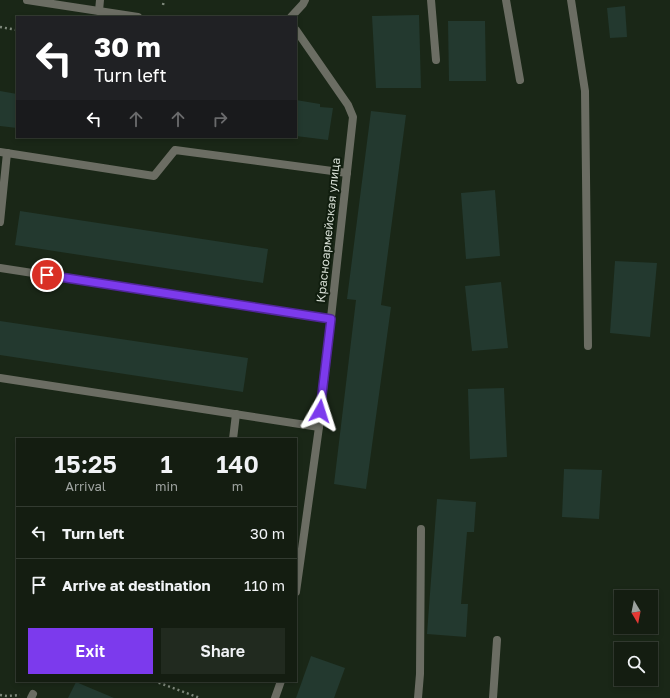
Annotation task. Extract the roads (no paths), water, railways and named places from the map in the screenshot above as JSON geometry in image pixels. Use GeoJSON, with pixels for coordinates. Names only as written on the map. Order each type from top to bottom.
{"type":"FeatureCollection","features":[{"type":"Feature","properties":{"kind":"street"},"geometry":{"type":"LineString","coordinates":[[27,0],[132,16]]}},
{"type":"Feature","properties":{"kind":"street"},"geometry":{"type":"LineString","coordinates":[[99,11],[100,0]]}},
{"type":"Feature","properties":{"kind":"street"},"geometry":{"type":"LineString","coordinates":[[292,16],[305,0]]}},
{"type":"Feature","properties":{"kind":"street"},"geometry":{"type":"LineString","coordinates":[[431,0],[436,60]]}},
{"type":"Feature","properties":{"kind":"street"},"geometry":{"type":"LineString","coordinates":[[506,0],[520,80]]}},
{"type":"Feature","properties":{"kind":"street"},"geometry":{"type":"LineString","coordinates":[[571,0],[585,91],[588,346]]}},
{"type":"Feature","properties":{"kind":"street","name":"Красноармейская улица"},"geometry":{"type":"LineString","coordinates":[[297,31],[348,105],[353,118],[319,427],[297,585]]}},
{"type":"Feature","properties":{"kind":"street"},"geometry":{"type":"LineString","coordinates":[[0,222],[4,152],[154,176],[175,150],[347,173]]}},
{"type":"Feature","properties":{"kind":"street"},"geometry":{"type":"LineString","coordinates":[[0,268],[331,319]]}},
{"type":"Feature","properties":{"kind":"street"},"geometry":{"type":"LineString","coordinates":[[0,378],[319,427]]}},
{"type":"Feature","properties":{"kind":"street"},"geometry":{"type":"LineString","coordinates":[[233,438],[236,414]]}},
{"type":"Feature","properties":{"kind":"street"},"geometry":{"type":"LineString","coordinates":[[418,698],[420,674],[421,529]]}},
{"type":"Feature","properties":{"kind":"street"},"geometry":{"type":"LineString","coordinates":[[492,698],[497,640]]}},
{"type":"Feature","properties":{"kind":"street"},"geometry":{"type":"LineString","coordinates":[[275,698],[281,682]]}}]}
